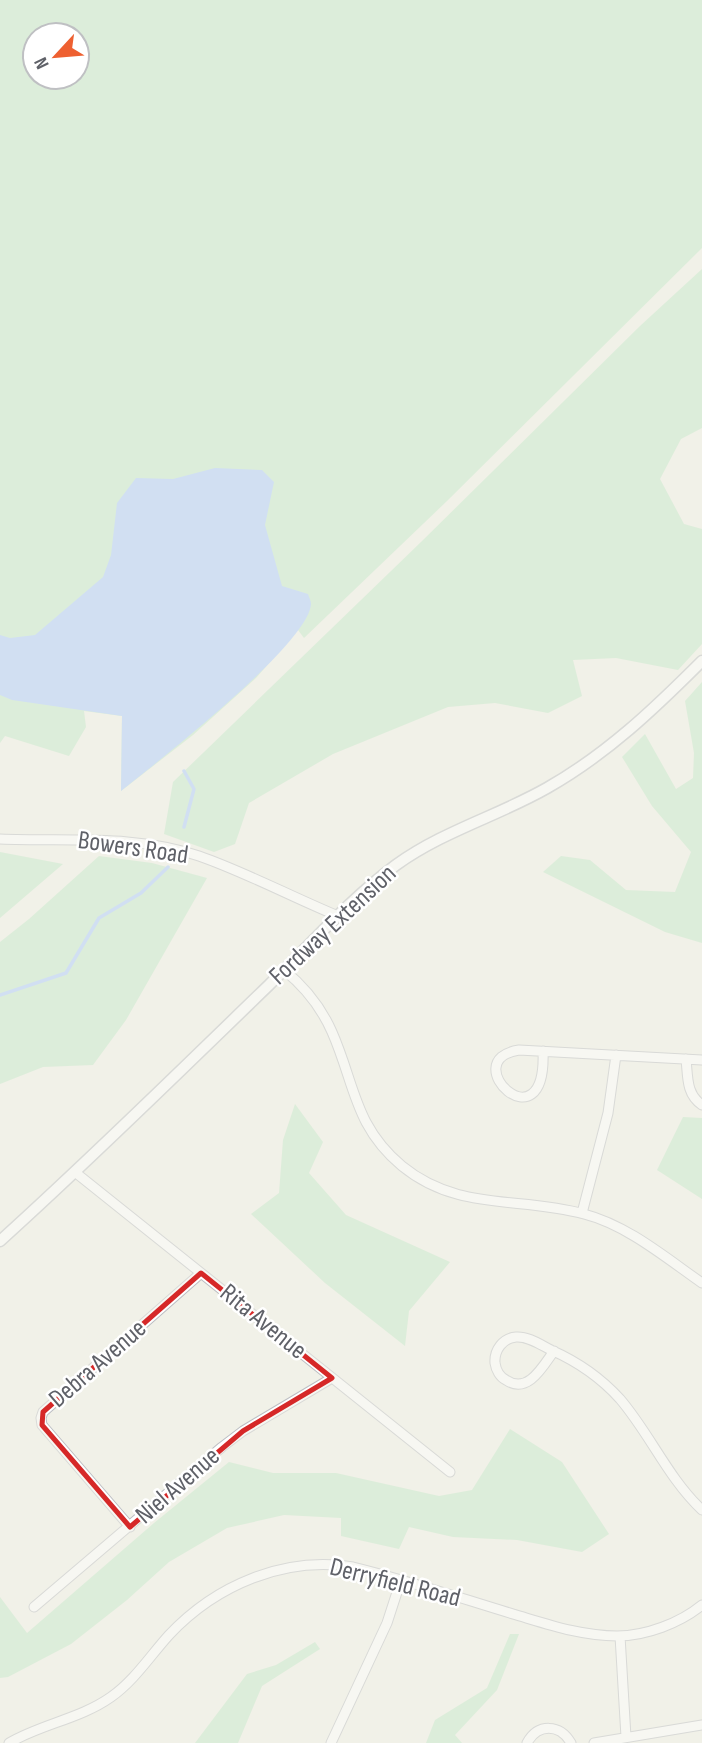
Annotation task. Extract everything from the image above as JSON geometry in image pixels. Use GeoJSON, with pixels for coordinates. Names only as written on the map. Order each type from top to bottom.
{"type":"FeatureCollection","features":[{"type":"Feature","properties":{"kind":"street","name":"Fordway Extension"},"geometry":{"type":"LineString","coordinates":[[0,1241],[76,1173],[377,880],[422,848],[545,789],[608,748],[637,725],[702,660]]}},
{"type":"Feature","properties":{"kind":"street","name":"Bowers Road"},"geometry":{"type":"LineString","coordinates":[[0,839],[80,839],[136,843],[197,855],[338,916]]}},
{"type":"Feature","properties":{"kind":"street"},"geometry":{"type":"LineString","coordinates":[[284,970],[306,989],[322,1011],[333,1034],[363,1119],[383,1147],[421,1180],[443,1191],[467,1198],[582,1213],[623,1231],[702,1283]]}},
{"type":"Feature","properties":{"kind":"street"},"geometry":{"type":"LineString","coordinates":[[543,1051],[543,1076],[536,1090],[528,1095],[518,1096],[501,1087],[497,1072],[499,1063],[505,1055],[519,1050],[543,1051],[702,1060]]}},
{"type":"Feature","properties":{"kind":"street"},"geometry":{"type":"LineString","coordinates":[[582,1213],[608,1114],[616,1055]]}},
{"type":"Feature","properties":{"kind":"street"},"geometry":{"type":"LineString","coordinates":[[686,1059],[690,1092],[702,1105]]}},
{"type":"Feature","properties":{"kind":"street","name":"Rita Avenue"},"geometry":{"type":"LineString","coordinates":[[76,1173],[450,1472]]}},
{"type":"Feature","properties":{"kind":"street","name":"Debra Avenue"},"geometry":{"type":"LineString","coordinates":[[130,1527],[42,1426],[41,1418],[43,1412],[201,1273]]}},
{"type":"Feature","properties":{"kind":"street"},"geometry":{"type":"LineString","coordinates":[[554,1351],[537,1375],[525,1383],[506,1381],[495,1365],[497,1350],[503,1342],[512,1338],[527,1339],[554,1351],[591,1373],[621,1401],[677,1483],[702,1510]]}},
{"type":"Feature","properties":{"kind":"street","name":"Niel Avenue"},"geometry":{"type":"LineString","coordinates":[[34,1607],[243,1431],[332,1378]]}},
{"type":"Feature","properties":{"kind":"street","name":"Derryfield Road"},"geometry":{"type":"LineString","coordinates":[[9,1743],[34,1730],[80,1713],[112,1696],[134,1676],[170,1634],[195,1612],[222,1593],[254,1577],[285,1568],[319,1564],[353,1567],[591,1634],[620,1636],[671,1624],[702,1605]]}},
{"type":"Feature","properties":{"kind":"street"},"geometry":{"type":"LineString","coordinates":[[331,1743],[387,1623],[401,1580]]}},
{"type":"Feature","properties":{"kind":"street"},"geometry":{"type":"LineString","coordinates":[[620,1636],[626,1737]]}},
{"type":"Feature","properties":{"kind":"street"},"geometry":{"type":"LineString","coordinates":[[594,1743],[702,1725]]}},
{"type":"Feature","properties":{"kind":"street"},"geometry":{"type":"LineString","coordinates":[[527,1743],[534,1734],[547,1728],[561,1731],[571,1743]]}},
{"type":"Feature","properties":{"kind":"highlighted area"},"geometry":{"type":"Polygon","coordinates":[[[201,1273],[332,1378],[243,1431],[130,1527],[42,1425],[43,1412],[201,1273]]]}},
{"type":"Feature","properties":{"kind":"green space"},"geometry":{"type":"Polygon","coordinates":[[[0,0],[702,0],[702,248],[447,501],[304,638],[298,630],[256,678],[193,735],[121,791],[122,716],[84,711],[86,727],[69,756],[5,736],[0,743],[0,0]]]}},
{"type":"Feature","properties":{"kind":"green space"},"geometry":{"type":"Polygon","coordinates":[[[702,269],[702,428],[681,439],[660,479],[684,524],[702,529],[702,644],[678,670],[616,658],[573,660],[582,696],[548,713],[495,703],[448,707],[333,754],[249,803],[235,844],[214,852],[164,834],[173,782],[640,326],[702,269]]]}},
{"type":"Feature","properties":{"kind":"green space"},"geometry":{"type":"Polygon","coordinates":[[[702,682],[702,943],[665,932],[543,872],[561,856],[590,860],[626,890],[675,892],[691,852],[652,806],[622,757],[645,734],[676,789],[693,778],[694,753],[685,701],[702,682]]]}},
{"type":"Feature","properties":{"kind":"green space"},"geometry":{"type":"Polygon","coordinates":[[[0,852],[63,864],[0,918],[0,852]]]}},
{"type":"Feature","properties":{"kind":"green space"},"geometry":{"type":"Polygon","coordinates":[[[99,856],[152,863],[207,878],[126,1020],[93,1065],[43,1067],[0,1084],[0,942],[99,856]]]}},
{"type":"Feature","properties":{"kind":"green space"},"geometry":{"type":"Polygon","coordinates":[[[295,1104],[323,1142],[309,1173],[346,1215],[450,1262],[409,1311],[405,1346],[325,1283],[251,1214],[279,1193],[283,1140],[295,1104]]]}},
{"type":"Feature","properties":{"kind":"green space"},"geometry":{"type":"Polygon","coordinates":[[[683,1117],[702,1118],[702,1199],[657,1170],[683,1117]]]}},
{"type":"Feature","properties":{"kind":"green space"},"geometry":{"type":"Polygon","coordinates":[[[510,1429],[562,1462],[609,1534],[582,1552],[517,1540],[453,1537],[409,1527],[399,1549],[341,1536],[341,1518],[284,1515],[227,1528],[169,1562],[127,1600],[71,1644],[8,1677],[0,1678],[0,1597],[27,1633],[229,1462],[273,1473],[336,1473],[439,1496],[472,1490],[510,1429]]]}},
{"type":"Feature","properties":{"kind":"green space"},"geometry":{"type":"Polygon","coordinates":[[[510,1634],[519,1634],[497,1690],[455,1735],[462,1743],[426,1743],[435,1720],[487,1688],[510,1634]]]}},
{"type":"Feature","properties":{"kind":"green space"},"geometry":{"type":"Polygon","coordinates":[[[315,1642],[320,1649],[262,1686],[238,1743],[195,1743],[247,1674],[276,1665],[315,1642]]]}},
{"type":"Feature","properties":{"kind":"water"},"geometry":{"type":"Polygon","coordinates":[[[215,468],[262,470],[274,482],[265,525],[282,586],[308,594],[311,604],[304,622],[259,673],[196,730],[121,791],[122,716],[12,700],[0,695],[0,635],[10,638],[35,635],[103,577],[111,555],[117,503],[136,478],[173,479],[215,468]]]}},
{"type":"Feature","properties":{"kind":"waterway"},"geometry":{"type":"LineString","coordinates":[[184,771],[194,789],[184,827]]}},
{"type":"Feature","properties":{"kind":"waterway"},"geometry":{"type":"LineString","coordinates":[[0,995],[66,973],[99,918],[141,893],[168,867]]}}]}
